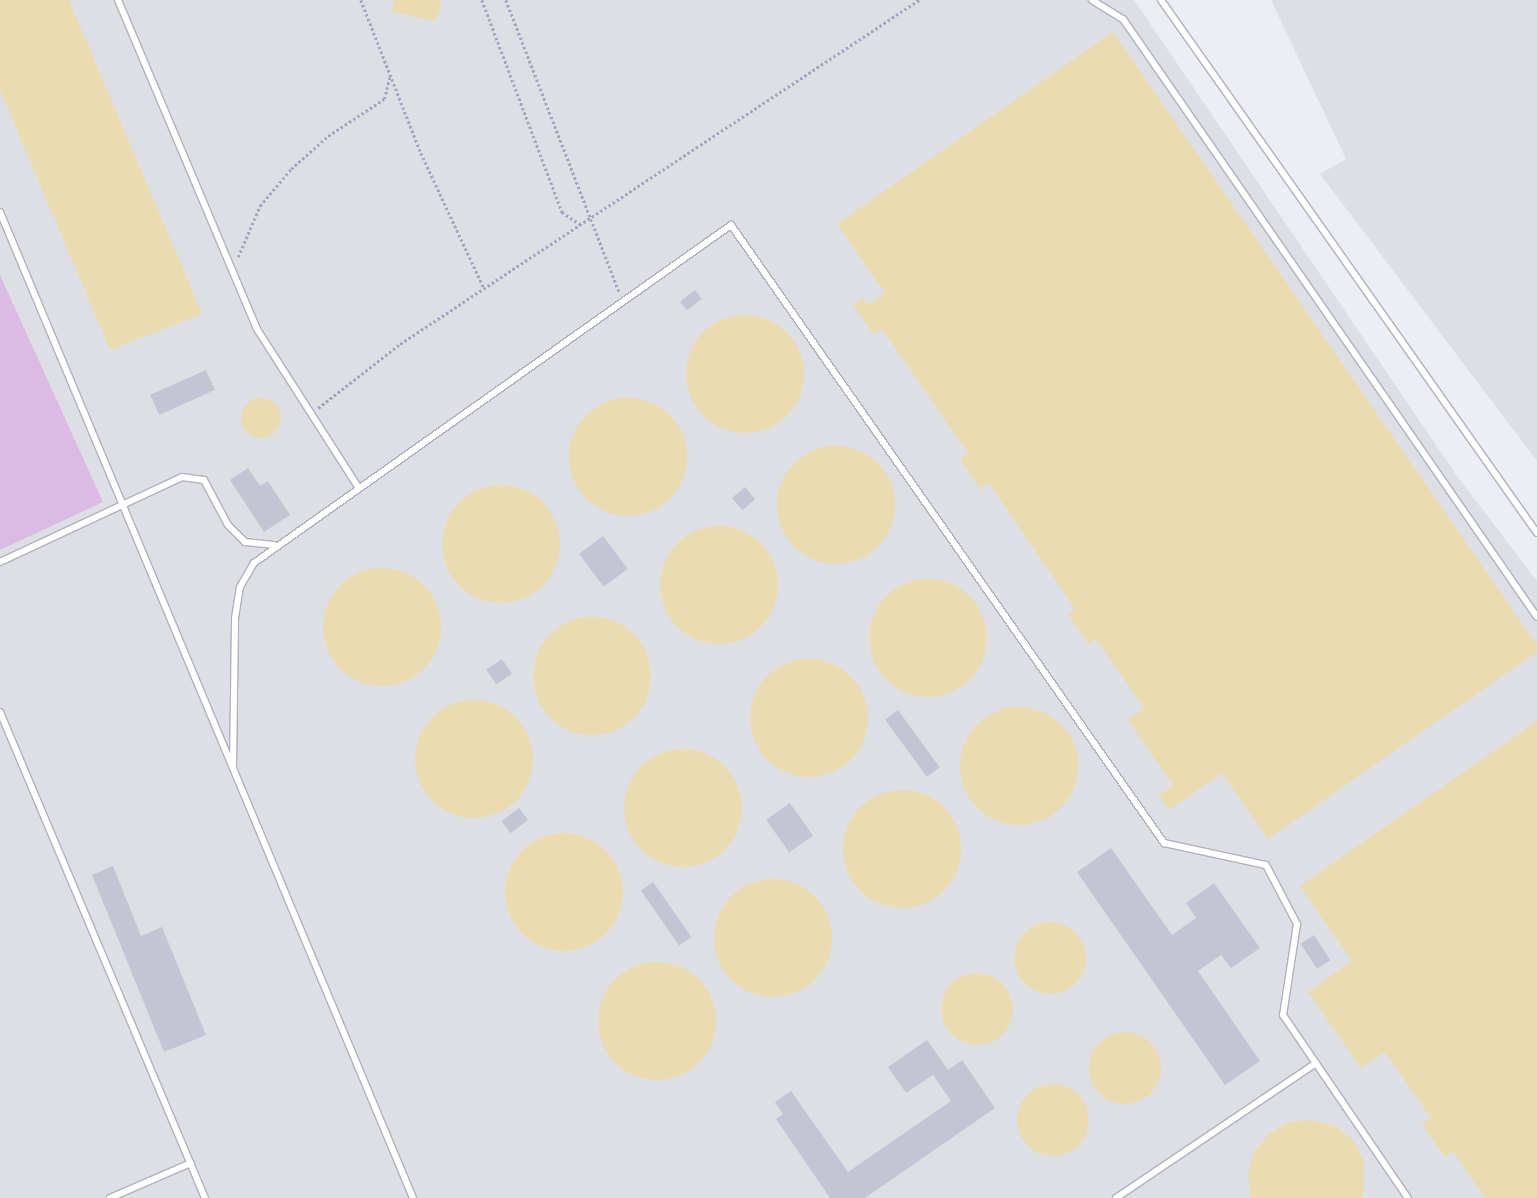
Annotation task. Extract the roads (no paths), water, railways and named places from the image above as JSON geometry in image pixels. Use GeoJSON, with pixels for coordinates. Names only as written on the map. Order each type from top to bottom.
{"type":"FeatureCollection","features":[{"type":"Feature","properties":{"kind":"lane"},"geometry":{"type":"LineString","coordinates":[[118,0],[257,329],[358,487]]}},
{"type":"Feature","properties":{"kind":"lane"},"geometry":{"type":"LineString","coordinates":[[1092,0],[1123,18],[1537,617]]}},
{"type":"Feature","properties":{"kind":"lane"},"geometry":{"type":"LineString","coordinates":[[1162,0],[1537,532]]}},
{"type":"Feature","properties":{"kind":"lane"},"geometry":{"type":"LineString","coordinates":[[0,212],[3,227],[123,504],[413,1198]]}},
{"type":"Feature","properties":{"kind":"lane"},"geometry":{"type":"LineString","coordinates":[[233,766],[235,618],[240,587],[254,563],[275,545],[731,225],[1164,843],[1266,865],[1297,924],[1283,1014],[1408,1198]]}},
{"type":"Feature","properties":{"kind":"lane"},"geometry":{"type":"LineString","coordinates":[[0,562],[182,477],[204,480],[228,525],[245,542],[275,545]]}},
{"type":"Feature","properties":{"kind":"lane"},"geometry":{"type":"LineString","coordinates":[[0,712],[205,1198]]}},
{"type":"Feature","properties":{"kind":"lane"},"geometry":{"type":"LineString","coordinates":[[1116,1198],[1316,1063]]}},
{"type":"Feature","properties":{"kind":"lane"},"geometry":{"type":"LineString","coordinates":[[110,1198],[191,1163]]}}]}
